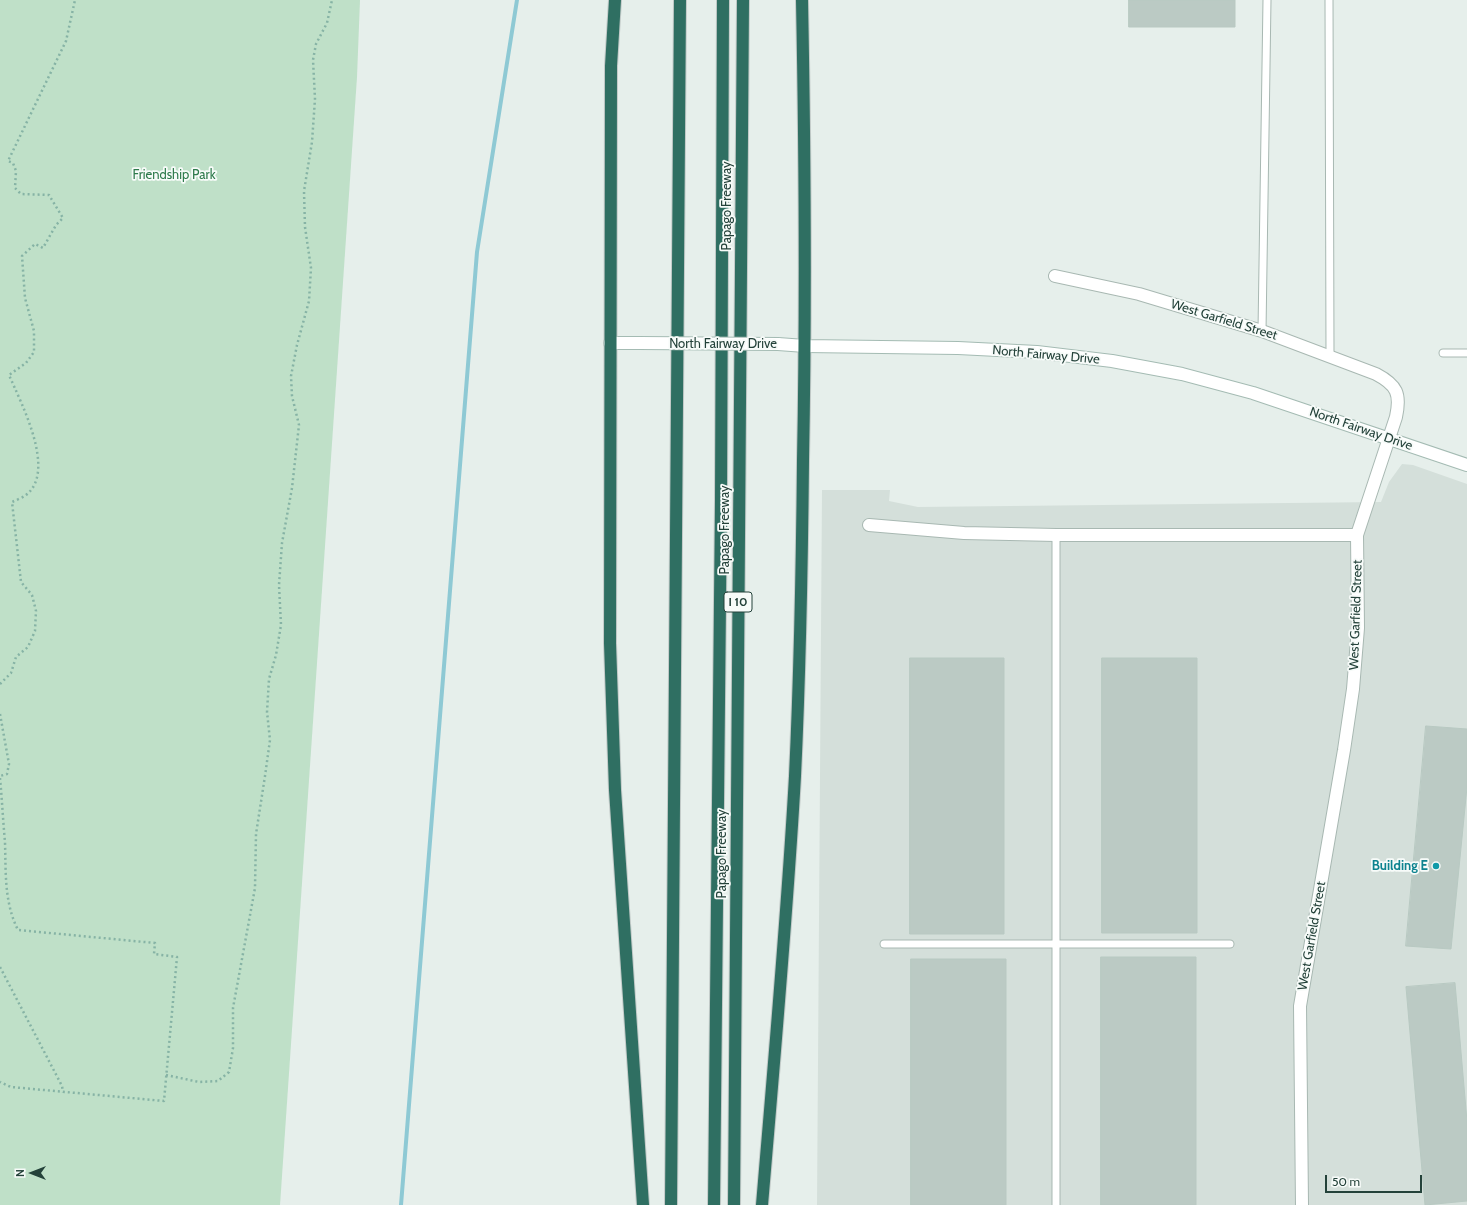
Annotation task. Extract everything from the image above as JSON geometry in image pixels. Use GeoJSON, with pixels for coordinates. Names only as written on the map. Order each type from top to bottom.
{"type":"FeatureCollection","features":[{"type":"Feature","properties":{"kind":"highway"},"geometry":{"type":"LineString","coordinates":[[615,0],[611,66],[610,643],[615,790],[643,1205]]}},
{"type":"Feature","properties":{"kind":"highway"},"geometry":{"type":"LineString","coordinates":[[671,1205],[680,0]]}},
{"type":"Feature","properties":{"kind":"highway"},"geometry":{"type":"LineString","coordinates":[[714,1205],[723,0]]}},
{"type":"Feature","properties":{"kind":"highway","name":"Papago Freeway"},"geometry":{"type":"LineString","coordinates":[[734,1205],[743,0]]}},
{"type":"Feature","properties":{"kind":"highway"},"geometry":{"type":"LineString","coordinates":[[762,1205],[786,918],[795,775],[801,632],[805,346],[804,92],[802,0]]}},
{"type":"Feature","properties":{"kind":"street","name":"West Garfield Street"},"geometry":{"type":"LineString","coordinates":[[1055,276],[1139,294],[1262,331],[1376,374],[1387,380],[1394,387],[1398,396],[1396,417],[1357,535],[1358,628],[1353,690],[1300,1006],[1302,1205]]}},
{"type":"Feature","properties":{"kind":"street","name":"North Fairway Drive"},"geometry":{"type":"LineString","coordinates":[[610,343],[778,344],[805,346],[958,348],[1037,352],[1112,361],[1182,374],[1253,393],[1467,465]]}},
{"type":"Feature","properties":{"kind":"street"},"geometry":{"type":"LineString","coordinates":[[869,525],[964,533],[1056,535],[1357,535]]}},
{"type":"Feature","properties":{"kind":"lane"},"geometry":{"type":"LineString","coordinates":[[1262,331],[1267,0]]}},
{"type":"Feature","properties":{"kind":"lane"},"geometry":{"type":"LineString","coordinates":[[1329,0],[1330,356]]}},
{"type":"Feature","properties":{"kind":"lane"},"geometry":{"type":"LineString","coordinates":[[1443,353],[1467,353]]}},
{"type":"Feature","properties":{"kind":"lane"},"geometry":{"type":"LineString","coordinates":[[1056,535],[1056,1205]]}},
{"type":"Feature","properties":{"kind":"lane"},"geometry":{"type":"LineString","coordinates":[[884,944],[1230,944]]}},
{"type":"Feature","properties":{"kind":"path"},"geometry":{"type":"LineString","coordinates":[[0,684],[11,673],[16,657],[28,647],[35,631],[36,611],[32,595],[21,582],[12,502],[26,496],[32,488],[38,477],[39,458],[32,431],[9,375],[26,363],[34,352],[34,331],[26,298],[22,256],[34,244],[43,248],[56,225],[63,218],[49,196],[20,194],[15,188],[16,171],[13,163],[8,161],[66,41],[76,0]]}},
{"type":"Feature","properties":{"kind":"path"},"geometry":{"type":"LineString","coordinates":[[166,1075],[199,1082],[218,1081],[229,1072],[233,1048],[233,1008],[255,888],[256,834],[270,740],[267,712],[269,678],[276,655],[281,625],[279,585],[282,543],[292,488],[299,426],[292,396],[291,376],[297,345],[309,301],[312,268],[305,227],[304,191],[312,142],[315,99],[312,60],[316,44],[327,24],[332,0]]}},
{"type":"Feature","properties":{"kind":"path"},"geometry":{"type":"LineString","coordinates":[[0,714],[9,764],[7,774],[0,777],[5,843],[6,886],[12,917],[18,930],[155,943],[154,954],[176,957],[164,1101],[11,1087],[0,1082]]}},
{"type":"Feature","properties":{"kind":"path"},"geometry":{"type":"LineString","coordinates":[[0,967],[62,1086],[63,1092]]}},
{"type":"Feature","properties":{"kind":"shaded area"},"geometry":{"type":"Polygon","coordinates":[[[1402,464],[1413,465],[1467,484],[1467,1205],[817,1205],[822,490],[890,490],[889,501],[918,507],[1381,502],[1389,482],[1402,464]]]}},
{"type":"Feature","properties":{"kind":"green space","name":"Friendship Park"},"geometry":{"type":"Polygon","coordinates":[[[0,0],[360,0],[357,77],[280,1205],[0,1205],[0,0]]]}},
{"type":"Feature","properties":{"kind":"building"},"geometry":{"type":"Polygon","coordinates":[[[1129,0],[1235,0],[1235,27],[1129,27],[1129,0]]]}},
{"type":"Feature","properties":{"kind":"building"},"geometry":{"type":"Polygon","coordinates":[[[910,658],[1004,658],[1004,934],[910,934],[910,658]]]}},
{"type":"Feature","properties":{"kind":"building"},"geometry":{"type":"Polygon","coordinates":[[[1102,658],[1197,658],[1197,933],[1102,933],[1102,658]]]}},
{"type":"Feature","properties":{"kind":"building","name":"Building E"},"geometry":{"type":"Polygon","coordinates":[[[1426,726],[1467,729],[1467,787],[1451,949],[1406,946],[1426,726]]]}},
{"type":"Feature","properties":{"kind":"building"},"geometry":{"type":"Polygon","coordinates":[[[1101,957],[1196,957],[1196,1205],[1101,1205],[1101,957]]]}},
{"type":"Feature","properties":{"kind":"building"},"geometry":{"type":"Polygon","coordinates":[[[911,959],[1006,959],[1006,1205],[911,1205],[911,959]]]}},
{"type":"Feature","properties":{"kind":"building"},"geometry":{"type":"Polygon","coordinates":[[[1455,983],[1467,1121],[1467,1201],[1425,1205],[1406,987],[1455,983]]]}},
{"type":"Feature","properties":{"kind":"waterway"},"geometry":{"type":"LineString","coordinates":[[401,1205],[477,252],[517,0]]}},
{"type":"Feature","properties":{"kind":"place","name":"Building E"},"geometry":{"type":"Point","coordinates":[1436,866]}}]}
